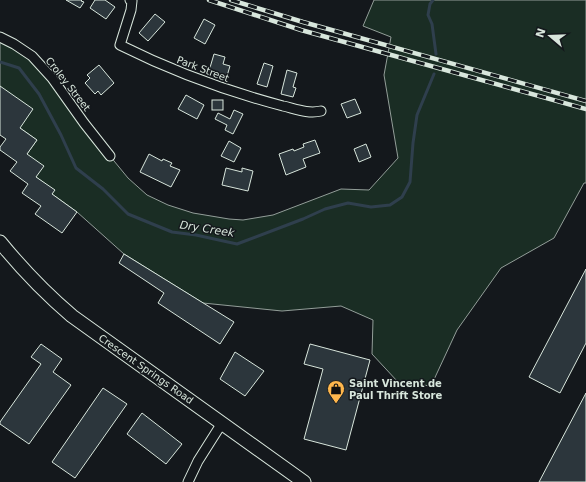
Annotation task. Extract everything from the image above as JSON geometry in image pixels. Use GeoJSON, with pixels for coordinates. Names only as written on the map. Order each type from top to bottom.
{"type":"FeatureCollection","features":[{"type":"Feature","properties":{"kind":"main road","name":"Crescent Springs Road"},"geometry":{"type":"LineString","coordinates":[[0,242],[18,265],[38,286],[72,316],[304,482]]}},
{"type":"Feature","properties":{"kind":"street","name":"Park Street"},"geometry":{"type":"LineString","coordinates":[[131,2],[120,45],[152,61],[222,89],[299,111],[322,112]]}},
{"type":"Feature","properties":{"kind":"street","name":"Croley Street"},"geometry":{"type":"LineString","coordinates":[[0,37],[32,56],[52,78],[110,156]]}},
{"type":"Feature","properties":{"kind":"street"},"geometry":{"type":"LineString","coordinates":[[188,482],[198,461],[222,423]]}},
{"type":"Feature","properties":{"kind":"green space"},"geometry":{"type":"Polygon","coordinates":[[[374,0],[586,0],[586,183],[584,183],[554,238],[501,268],[457,330],[431,386],[398,382],[372,354],[373,320],[341,306],[282,311],[203,303],[124,254],[77,212],[52,194],[54,190],[36,177],[27,154],[37,140],[20,128],[0,86],[0,37],[23,50],[128,178],[147,195],[168,205],[193,213],[229,219],[243,220],[273,215],[341,189],[369,190],[398,158],[384,75],[391,37],[363,26],[374,0]]]}},
{"type":"Feature","properties":{"kind":"building"},"geometry":{"type":"Polygon","coordinates":[[[66,0],[82,0],[81,1],[84,2],[80,8],[66,0]]]}},
{"type":"Feature","properties":{"kind":"building"},"geometry":{"type":"Polygon","coordinates":[[[95,0],[105,0],[115,7],[106,19],[90,8],[95,0]]]}},
{"type":"Feature","properties":{"kind":"building"},"geometry":{"type":"Polygon","coordinates":[[[155,14],[165,22],[148,41],[139,33],[155,14]]]}},
{"type":"Feature","properties":{"kind":"building"},"geometry":{"type":"Polygon","coordinates":[[[204,19],[215,25],[205,44],[194,38],[204,19]]]}},
{"type":"Feature","properties":{"kind":"building"},"geometry":{"type":"Polygon","coordinates":[[[214,54],[225,57],[223,64],[230,66],[227,76],[209,71],[214,54]]]}},
{"type":"Feature","properties":{"kind":"building"},"geometry":{"type":"Polygon","coordinates":[[[264,63],[273,66],[267,87],[257,84],[264,63]]]}},
{"type":"Feature","properties":{"kind":"building"},"geometry":{"type":"Polygon","coordinates":[[[99,65],[114,83],[101,95],[98,91],[95,94],[85,83],[90,78],[87,75],[99,65]]]}},
{"type":"Feature","properties":{"kind":"building"},"geometry":{"type":"Polygon","coordinates":[[[287,70],[297,73],[293,87],[296,88],[293,97],[281,94],[287,70]]]}},
{"type":"Feature","properties":{"kind":"building"},"geometry":{"type":"Polygon","coordinates":[[[0,86],[33,109],[20,128],[37,140],[27,154],[44,166],[36,177],[55,190],[52,194],[77,212],[62,233],[35,214],[41,206],[22,193],[28,184],[10,171],[17,162],[0,150],[0,147],[6,139],[0,135],[0,86]]]}},
{"type":"Feature","properties":{"kind":"building"},"geometry":{"type":"Polygon","coordinates":[[[186,95],[204,105],[197,119],[178,109],[186,95]]]}},
{"type":"Feature","properties":{"kind":"building"},"geometry":{"type":"Polygon","coordinates":[[[355,99],[361,113],[347,118],[341,104],[355,99]]]}},
{"type":"Feature","properties":{"kind":"building"},"geometry":{"type":"Polygon","coordinates":[[[212,100],[223,100],[223,110],[212,110],[212,100]]]}},
{"type":"Feature","properties":{"kind":"building"},"geometry":{"type":"Polygon","coordinates":[[[234,110],[243,114],[233,134],[225,130],[227,125],[215,119],[218,113],[230,119],[234,110]]]}},
{"type":"Feature","properties":{"kind":"building"},"geometry":{"type":"Polygon","coordinates":[[[315,140],[320,153],[303,159],[306,167],[286,175],[279,154],[293,149],[294,151],[304,147],[303,144],[315,140]]]}},
{"type":"Feature","properties":{"kind":"building"},"geometry":{"type":"Polygon","coordinates":[[[229,141],[241,148],[234,162],[221,156],[229,141]]]}},
{"type":"Feature","properties":{"kind":"building"},"geometry":{"type":"Polygon","coordinates":[[[366,144],[371,157],[359,162],[354,149],[366,144]]]}},
{"type":"Feature","properties":{"kind":"building"},"geometry":{"type":"Polygon","coordinates":[[[149,154],[162,161],[163,159],[172,163],[170,166],[180,170],[171,187],[140,172],[149,154]]]}},
{"type":"Feature","properties":{"kind":"building"},"geometry":{"type":"Polygon","coordinates":[[[226,168],[242,172],[242,168],[253,171],[248,191],[222,185],[226,168]]]}},
{"type":"Feature","properties":{"kind":"building"},"geometry":{"type":"Polygon","coordinates":[[[124,254],[234,322],[220,344],[158,303],[164,293],[119,263],[124,254]]]}},
{"type":"Feature","properties":{"kind":"building"},"geometry":{"type":"Polygon","coordinates":[[[586,269],[586,343],[560,393],[529,377],[586,269]]]}},
{"type":"Feature","properties":{"kind":"building"},"geometry":{"type":"Polygon","coordinates":[[[41,344],[62,359],[53,372],[71,385],[29,444],[0,424],[0,422],[41,364],[31,357],[41,344]]]}},
{"type":"Feature","properties":{"kind":"building","name":"Saint Vincent de Paul Thrift Store"},"geometry":{"type":"Polygon","coordinates":[[[310,344],[370,360],[346,450],[304,439],[323,369],[304,364],[310,344]]]}},
{"type":"Feature","properties":{"kind":"building"},"geometry":{"type":"Polygon","coordinates":[[[235,352],[264,371],[245,396],[220,379],[235,352]]]}},
{"type":"Feature","properties":{"kind":"building"},"geometry":{"type":"Polygon","coordinates":[[[103,388],[127,404],[75,478],[52,462],[103,388]]]}},
{"type":"Feature","properties":{"kind":"building"},"geometry":{"type":"Polygon","coordinates":[[[586,393],[586,482],[539,482],[586,393]]]}},
{"type":"Feature","properties":{"kind":"building"},"geometry":{"type":"Polygon","coordinates":[[[142,413],[182,444],[166,464],[127,434],[142,413]]]}},
{"type":"Feature","properties":{"kind":"waterway","name":"Dry Creek"},"geometry":{"type":"LineString","coordinates":[[433,0],[430,4],[428,15],[432,24],[436,54]]}},
{"type":"Feature","properties":{"kind":"waterway","name":"Dry Creek"},"geometry":{"type":"LineString","coordinates":[[0,62],[19,68],[39,94],[61,135],[76,168],[103,189],[128,214],[172,232],[196,235],[237,244],[325,209],[348,203],[371,207],[390,205],[402,197],[410,182],[417,115],[434,74]]}},
{"type":"Feature","properties":{"kind":"railway"},"geometry":{"type":"LineString","coordinates":[[209,0],[301,30],[586,109]]}},
{"type":"Feature","properties":{"kind":"railway"},"geometry":{"type":"LineString","coordinates":[[231,0],[303,22],[586,101]]}},
{"type":"Feature","properties":{"kind":"place","name":"Saint Vincent de Paul Thrift Store"},"geometry":{"type":"Point","coordinates":[336,404]}}]}
